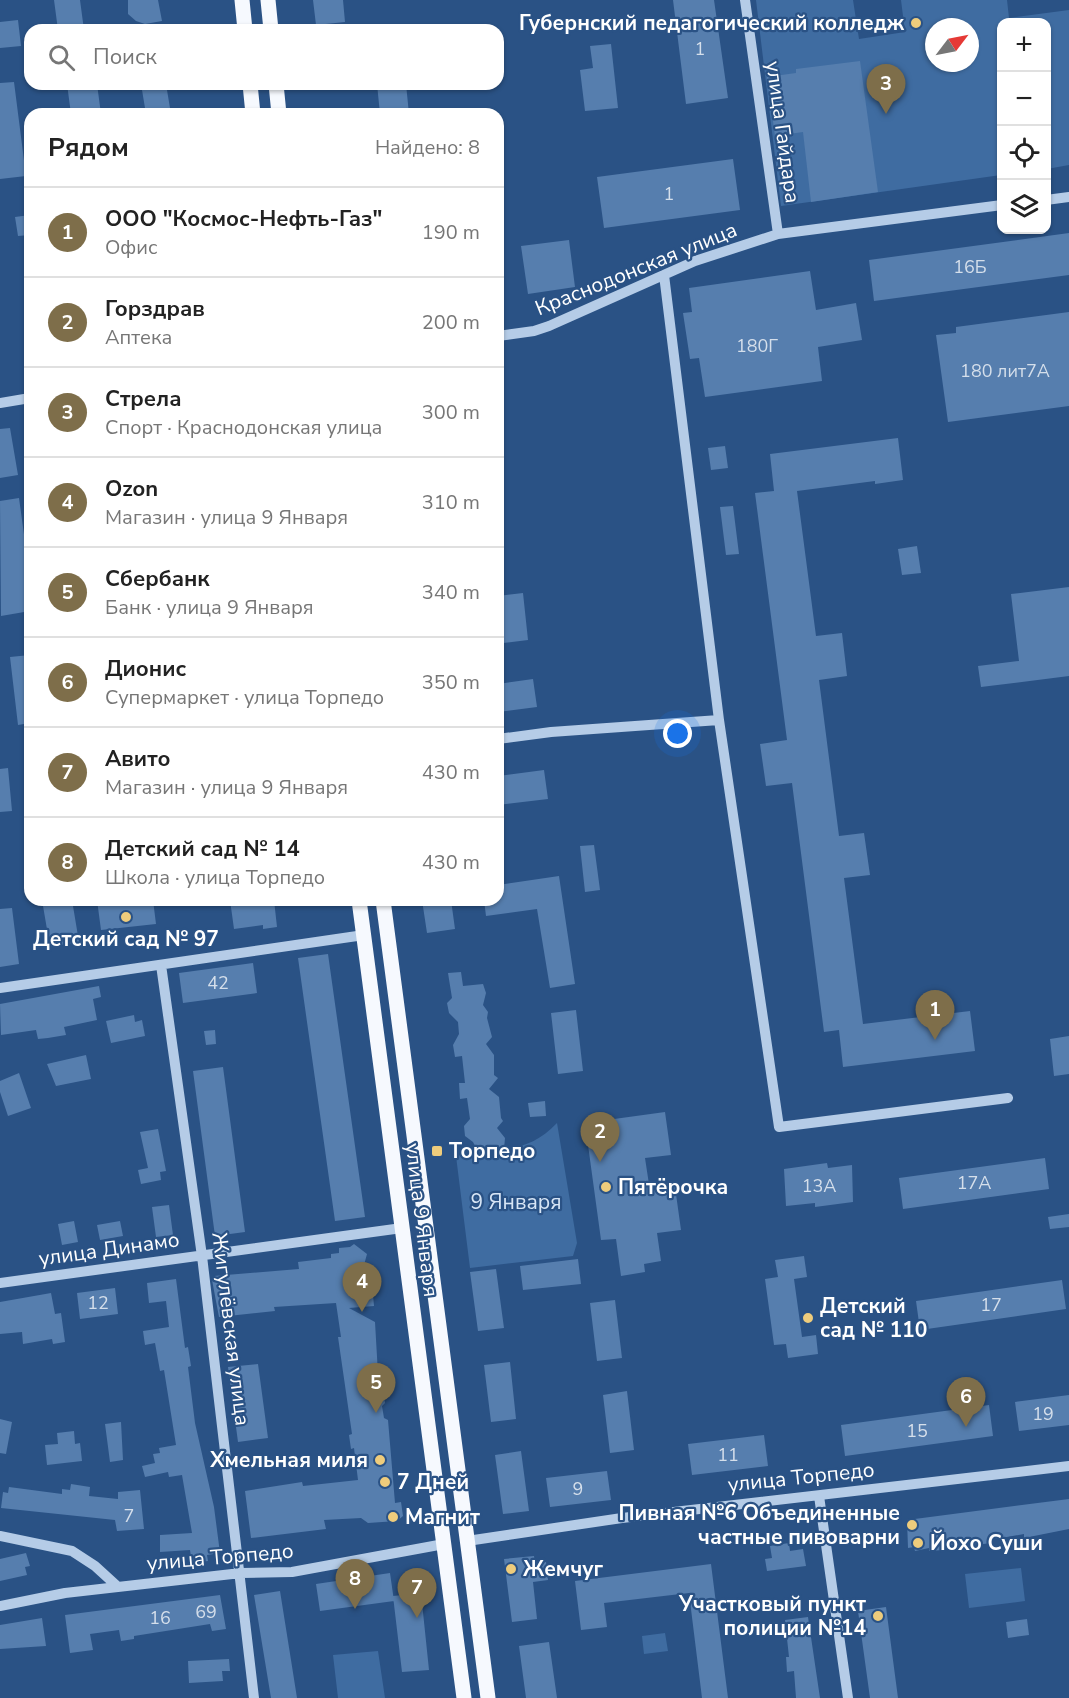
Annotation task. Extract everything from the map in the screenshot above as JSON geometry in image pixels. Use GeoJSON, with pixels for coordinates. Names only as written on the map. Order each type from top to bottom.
{"type":"FeatureCollection","features":[{"type":"Feature","properties":{"kind":"main road"},"geometry":{"type":"LineString","coordinates":[[242,0],[244,24]]}},
{"type":"Feature","properties":{"kind":"main road"},"geometry":{"type":"LineString","coordinates":[[268,0],[270,24]]}},
{"type":"Feature","properties":{"kind":"main road"},"geometry":{"type":"LineString","coordinates":[[251,90],[252,108]]}},
{"type":"Feature","properties":{"kind":"main road"},"geometry":{"type":"LineString","coordinates":[[277,90],[278,108]]}},
{"type":"Feature","properties":{"kind":"main road","name":"улица 9 Января"},"geometry":{"type":"LineString","coordinates":[[360,906],[464,1698]]}},
{"type":"Feature","properties":{"kind":"main road","name":"улица 9 Января"},"geometry":{"type":"LineString","coordinates":[[384,906],[488,1698]]}},
{"type":"Feature","properties":{"kind":"main road"},"geometry":{"type":"LineString","coordinates":[[444,1544],[467,1541]]}},
{"type":"Feature","properties":{"kind":"street","name":"улица Гайдара"},"geometry":{"type":"LineString","coordinates":[[745,0],[778,234]]}},
{"type":"Feature","properties":{"kind":"street"},"geometry":{"type":"LineString","coordinates":[[1051,199],[1069,197]]}},
{"type":"Feature","properties":{"kind":"street","name":"Краснодонская улица"},"geometry":{"type":"LineString","coordinates":[[504,335],[534,332],[695,261],[778,234],[997,206]]}},
{"type":"Feature","properties":{"kind":"street"},"geometry":{"type":"LineString","coordinates":[[664,275],[719,720],[779,1126],[1008,1098]]}},
{"type":"Feature","properties":{"kind":"street"},"geometry":{"type":"LineString","coordinates":[[0,403],[24,399]]}},
{"type":"Feature","properties":{"kind":"street"},"geometry":{"type":"LineString","coordinates":[[504,738],[551,732],[719,720]]}},
{"type":"Feature","properties":{"kind":"street"},"geometry":{"type":"LineString","coordinates":[[0,988],[364,935]]}},
{"type":"Feature","properties":{"kind":"street","name":"Жигулёвская улица"},"geometry":{"type":"LineString","coordinates":[[161,965],[202,1256],[241,1572],[254,1698]]}},
{"type":"Feature","properties":{"kind":"street","name":"улица Динамо"},"geometry":{"type":"LineString","coordinates":[[0,1283],[402,1228]]}},
{"type":"Feature","properties":{"kind":"street","name":"улица Торпедо"},"geometry":{"type":"LineString","coordinates":[[467,1541],[622,1518],[1069,1466]]}},
{"type":"Feature","properties":{"kind":"street"},"geometry":{"type":"LineString","coordinates":[[819,1496],[848,1698]]}},
{"type":"Feature","properties":{"kind":"street"},"geometry":{"type":"LineString","coordinates":[[0,1536],[72,1551],[95,1566],[117,1587]]}},
{"type":"Feature","properties":{"kind":"street","name":"улица Торпедо"},"geometry":{"type":"LineString","coordinates":[[0,1606],[117,1587],[241,1572],[292,1572],[444,1544]]}},
{"type":"Feature","properties":{"kind":"green space"},"geometry":{"type":"Polygon","coordinates":[[[756,0],[853,0],[859,39],[905,32],[901,0],[1007,0],[1009,18],[997,18],[997,176],[781,206],[756,0]]]}},
{"type":"Feature","properties":{"kind":"green space"},"geometry":{"type":"Polygon","coordinates":[[[1069,10],[1069,165],[1051,168],[1051,18],[1009,18],[1069,10]]]}},
{"type":"Feature","properties":{"kind":"green space","name":"9 Января"},"geometry":{"type":"Polygon","coordinates":[[[557,1123],[577,1243],[573,1256],[470,1268],[456,1156],[523,1145],[534,1141],[557,1123]]]}},
{"type":"Feature","properties":{"kind":"green space"},"geometry":{"type":"Polygon","coordinates":[[[1021,1568],[1025,1601],[969,1608],[965,1574],[1021,1568]]]}},
{"type":"Feature","properties":{"kind":"green space"},"geometry":{"type":"Polygon","coordinates":[[[665,1633],[668,1651],[644,1654],[642,1636],[665,1633]]]}},
{"type":"Feature","properties":{"kind":"green space"},"geometry":{"type":"Polygon","coordinates":[[[378,1651],[385,1698],[338,1698],[333,1655],[378,1651]]]}},
{"type":"Feature","properties":{"kind":"building"},"geometry":{"type":"Polygon","coordinates":[[[54,0],[80,0],[83,24],[57,24],[54,0]]]}},
{"type":"Feature","properties":{"kind":"building"},"geometry":{"type":"Polygon","coordinates":[[[128,0],[158,0],[162,21],[145,24],[136,21],[128,14],[128,0]]]}},
{"type":"Feature","properties":{"kind":"building"},"geometry":{"type":"Polygon","coordinates":[[[313,0],[343,0],[345,22],[316,24],[313,0]]]}},
{"type":"Feature","properties":{"kind":"building"},"geometry":{"type":"Polygon","coordinates":[[[673,0],[714,0],[728,98],[686,104],[673,0]]]}},
{"type":"Feature","properties":{"kind":"building"},"geometry":{"type":"Polygon","coordinates":[[[18,20],[21,46],[0,48],[0,22],[18,20]]]}},
{"type":"Feature","properties":{"kind":"building"},"geometry":{"type":"Polygon","coordinates":[[[611,44],[618,108],[585,111],[580,70],[593,68],[590,46],[611,44]]]}},
{"type":"Feature","properties":{"kind":"building"},"geometry":{"type":"Polygon","coordinates":[[[860,61],[878,192],[811,202],[803,132],[775,136],[767,77],[796,73],[796,69],[860,61]]]}},
{"type":"Feature","properties":{"kind":"building"},"geometry":{"type":"Polygon","coordinates":[[[14,82],[24,176],[0,179],[0,83],[14,82]]]}},
{"type":"Feature","properties":{"kind":"building"},"geometry":{"type":"Polygon","coordinates":[[[68,90],[98,90],[100,108],[70,108],[68,90]]]}},
{"type":"Feature","properties":{"kind":"building"},"geometry":{"type":"Polygon","coordinates":[[[142,90],[167,90],[170,108],[145,108],[142,90]]]}},
{"type":"Feature","properties":{"kind":"building"},"geometry":{"type":"Polygon","coordinates":[[[378,90],[407,90],[408,108],[379,108],[378,90]]]}},
{"type":"Feature","properties":{"kind":"building"},"geometry":{"type":"Polygon","coordinates":[[[733,159],[740,210],[604,228],[597,177],[733,159]]]}},
{"type":"Feature","properties":{"kind":"building"},"geometry":{"type":"Polygon","coordinates":[[[24,216],[24,236],[18,236],[15,217],[24,216]]]}},
{"type":"Feature","properties":{"kind":"building"},"geometry":{"type":"Polygon","coordinates":[[[1069,233],[1069,275],[874,301],[869,260],[1069,233]]]}},
{"type":"Feature","properties":{"kind":"building"},"geometry":{"type":"Polygon","coordinates":[[[569,240],[575,287],[528,294],[521,246],[569,240]]]}},
{"type":"Feature","properties":{"kind":"building"},"geometry":{"type":"Polygon","coordinates":[[[810,271],[816,310],[856,303],[862,340],[818,347],[822,381],[705,397],[699,358],[690,359],[683,313],[692,312],[689,288],[810,271]]]}},
{"type":"Feature","properties":{"kind":"building"},"geometry":{"type":"Polygon","coordinates":[[[1069,312],[1069,406],[948,422],[936,335],[956,333],[956,327],[1069,312]]]}},
{"type":"Feature","properties":{"kind":"building"},"geometry":{"type":"Polygon","coordinates":[[[10,428],[18,475],[0,478],[0,429],[10,428]]]}},
{"type":"Feature","properties":{"kind":"building"},"geometry":{"type":"Polygon","coordinates":[[[898,438],[903,480],[875,484],[875,481],[797,491],[816,636],[842,633],[847,676],[819,680],[839,836],[864,833],[870,875],[844,878],[863,1024],[970,1011],[975,1051],[843,1067],[839,1030],[824,1032],[792,783],[766,786],[760,744],[787,740],[755,493],[774,491],[770,454],[898,438]]]}},
{"type":"Feature","properties":{"kind":"building"},"geometry":{"type":"Polygon","coordinates":[[[725,446],[728,468],[711,470],[708,448],[725,446]]]}},
{"type":"Feature","properties":{"kind":"building"},"geometry":{"type":"Polygon","coordinates":[[[19,498],[24,534],[24,612],[1,616],[0,501],[19,498]]]}},
{"type":"Feature","properties":{"kind":"building"},"geometry":{"type":"Polygon","coordinates":[[[733,506],[739,554],[726,555],[720,507],[733,506]]]}},
{"type":"Feature","properties":{"kind":"building"},"geometry":{"type":"Polygon","coordinates":[[[917,546],[921,573],[902,575],[898,549],[917,546]]]}},
{"type":"Feature","properties":{"kind":"building"},"geometry":{"type":"Polygon","coordinates":[[[1069,587],[1069,676],[981,687],[978,666],[1019,661],[1011,594],[1069,587]]]}},
{"type":"Feature","properties":{"kind":"building"},"geometry":{"type":"Polygon","coordinates":[[[523,593],[528,640],[504,643],[504,595],[523,593]]]}},
{"type":"Feature","properties":{"kind":"building"},"geometry":{"type":"Polygon","coordinates":[[[24,656],[24,724],[18,725],[10,657],[24,656]]]}},
{"type":"Feature","properties":{"kind":"building"},"geometry":{"type":"Polygon","coordinates":[[[533,679],[537,707],[504,711],[504,683],[533,679]]]}},
{"type":"Feature","properties":{"kind":"building"},"geometry":{"type":"Polygon","coordinates":[[[8,768],[12,811],[0,812],[0,769],[8,768]]]}},
{"type":"Feature","properties":{"kind":"building"},"geometry":{"type":"Polygon","coordinates":[[[544,770],[548,799],[504,804],[504,775],[544,770]]]}},
{"type":"Feature","properties":{"kind":"building"},"geometry":{"type":"Polygon","coordinates":[[[594,845],[600,890],[585,892],[580,846],[594,845]]]}},
{"type":"Feature","properties":{"kind":"building"},"geometry":{"type":"Polygon","coordinates":[[[559,876],[575,984],[550,988],[537,909],[486,916],[485,906],[504,906],[504,884],[559,876]]]}},
{"type":"Feature","properties":{"kind":"building"},"geometry":{"type":"Polygon","coordinates":[[[43,906],[73,906],[79,942],[50,947],[43,906]]]}},
{"type":"Feature","properties":{"kind":"building"},"geometry":{"type":"Polygon","coordinates":[[[98,906],[154,906],[156,924],[101,930],[98,906]]]}},
{"type":"Feature","properties":{"kind":"building"},"geometry":{"type":"Polygon","coordinates":[[[231,906],[275,906],[277,927],[263,929],[263,925],[234,929],[231,906]]]}},
{"type":"Feature","properties":{"kind":"building"},"geometry":{"type":"Polygon","coordinates":[[[423,906],[452,906],[455,929],[427,933],[423,906]]]}},
{"type":"Feature","properties":{"kind":"building"},"geometry":{"type":"Polygon","coordinates":[[[12,908],[19,964],[0,967],[0,909],[12,908]]]}},
{"type":"Feature","properties":{"kind":"building"},"geometry":{"type":"Polygon","coordinates":[[[328,954],[365,1217],[335,1221],[298,958],[328,954]]]}},
{"type":"Feature","properties":{"kind":"building"},"geometry":{"type":"Polygon","coordinates":[[[253,963],[257,993],[183,1003],[179,973],[253,963]]]}},
{"type":"Feature","properties":{"kind":"building"},"geometry":{"type":"Polygon","coordinates":[[[461,972],[463,986],[483,984],[486,993],[483,1005],[488,1012],[487,1018],[492,1037],[486,1044],[494,1055],[494,1075],[498,1078],[489,1089],[499,1097],[503,1121],[497,1128],[505,1138],[504,1149],[478,1152],[473,1142],[465,1136],[464,1126],[470,1119],[467,1098],[460,1099],[459,1083],[465,1083],[462,1056],[455,1057],[453,1045],[459,1034],[458,1022],[449,1013],[447,1003],[452,998],[448,973],[461,972]]]}},
{"type":"Feature","properties":{"kind":"building"},"geometry":{"type":"Polygon","coordinates":[[[99,986],[101,997],[93,999],[97,1020],[64,1027],[66,1035],[48,1038],[38,1039],[36,1030],[1,1035],[0,1004],[99,986]]]}},
{"type":"Feature","properties":{"kind":"building"},"geometry":{"type":"Polygon","coordinates":[[[576,1010],[583,1071],[558,1074],[551,1013],[576,1010]]]}},
{"type":"Feature","properties":{"kind":"building"},"geometry":{"type":"Polygon","coordinates":[[[134,1015],[135,1022],[142,1020],[145,1036],[111,1043],[106,1021],[134,1015]]]}},
{"type":"Feature","properties":{"kind":"building"},"geometry":{"type":"Polygon","coordinates":[[[215,1030],[216,1044],[206,1045],[204,1031],[215,1030]]]}},
{"type":"Feature","properties":{"kind":"building"},"geometry":{"type":"Polygon","coordinates":[[[1069,1036],[1069,1074],[1054,1076],[1050,1039],[1069,1036]]]}},
{"type":"Feature","properties":{"kind":"building"},"geometry":{"type":"Polygon","coordinates":[[[86,1055],[91,1079],[56,1086],[47,1064],[86,1055]]]}},
{"type":"Feature","properties":{"kind":"building"},"geometry":{"type":"Polygon","coordinates":[[[223,1067],[245,1232],[215,1236],[193,1071],[223,1067]]]}},
{"type":"Feature","properties":{"kind":"building"},"geometry":{"type":"Polygon","coordinates":[[[19,1073],[31,1108],[8,1116],[0,1092],[0,1081],[19,1073]]]}},
{"type":"Feature","properties":{"kind":"building"},"geometry":{"type":"Polygon","coordinates":[[[545,1101],[546,1116],[530,1117],[528,1103],[545,1101]]]}},
{"type":"Feature","properties":{"kind":"building"},"geometry":{"type":"Polygon","coordinates":[[[665,1112],[671,1155],[645,1158],[650,1191],[675,1187],[681,1230],[657,1233],[661,1261],[644,1264],[645,1272],[621,1276],[616,1239],[601,1240],[585,1123],[665,1112]]]}},
{"type":"Feature","properties":{"kind":"building"},"geometry":{"type":"Polygon","coordinates":[[[158,1129],[166,1171],[160,1172],[161,1180],[141,1184],[138,1170],[148,1168],[140,1132],[158,1129]]]}},
{"type":"Feature","properties":{"kind":"building"},"geometry":{"type":"Polygon","coordinates":[[[1045,1158],[1049,1189],[903,1209],[899,1178],[1045,1158]]]}},
{"type":"Feature","properties":{"kind":"building"},"geometry":{"type":"Polygon","coordinates":[[[827,1163],[828,1168],[852,1165],[853,1202],[815,1207],[815,1203],[786,1206],[784,1169],[827,1163]]]}},
{"type":"Feature","properties":{"kind":"building"},"geometry":{"type":"Polygon","coordinates":[[[169,1205],[173,1235],[156,1237],[152,1207],[169,1205]]]}},
{"type":"Feature","properties":{"kind":"building"},"geometry":{"type":"Polygon","coordinates":[[[1069,1214],[1069,1227],[1050,1229],[1048,1217],[1069,1214]]]}},
{"type":"Feature","properties":{"kind":"building"},"geometry":{"type":"Polygon","coordinates":[[[74,1221],[78,1242],[62,1245],[58,1224],[74,1221]]]}},
{"type":"Feature","properties":{"kind":"building"},"geometry":{"type":"Polygon","coordinates":[[[120,1221],[123,1236],[100,1240],[97,1225],[120,1221]]]}},
{"type":"Feature","properties":{"kind":"building"},"geometry":{"type":"Polygon","coordinates":[[[354,1244],[367,1254],[364,1265],[368,1295],[373,1295],[374,1306],[349,1308],[375,1322],[378,1374],[381,1375],[385,1403],[382,1406],[384,1418],[388,1420],[395,1503],[401,1502],[403,1516],[397,1521],[368,1523],[361,1518],[324,1520],[326,1529],[251,1538],[245,1491],[302,1482],[303,1486],[358,1480],[354,1448],[351,1449],[349,1435],[352,1434],[338,1337],[341,1337],[336,1303],[274,1307],[275,1311],[219,1317],[212,1280],[215,1280],[214,1276],[299,1269],[298,1262],[331,1258],[331,1254],[339,1253],[339,1248],[350,1247],[354,1244]]]}},
{"type":"Feature","properties":{"kind":"building"},"geometry":{"type":"Polygon","coordinates":[[[804,1256],[807,1277],[794,1279],[802,1337],[816,1335],[818,1354],[788,1358],[786,1344],[774,1345],[765,1279],[778,1277],[775,1260],[804,1256]]]}},
{"type":"Feature","properties":{"kind":"building"},"geometry":{"type":"Polygon","coordinates":[[[578,1259],[581,1284],[523,1290],[520,1266],[578,1259]]]}},
{"type":"Feature","properties":{"kind":"building"},"geometry":{"type":"Polygon","coordinates":[[[496,1269],[504,1328],[478,1331],[470,1272],[496,1269]]]}},
{"type":"Feature","properties":{"kind":"building"},"geometry":{"type":"Polygon","coordinates":[[[176,1279],[185,1348],[188,1347],[191,1366],[188,1367],[195,1423],[214,1507],[220,1553],[207,1555],[208,1561],[192,1563],[190,1550],[160,1552],[160,1535],[192,1533],[182,1475],[169,1477],[168,1472],[145,1477],[142,1466],[155,1463],[153,1454],[160,1453],[159,1448],[176,1445],[164,1370],[160,1371],[155,1343],[145,1345],[143,1331],[169,1327],[166,1301],[149,1303],[147,1283],[176,1279]]]}},
{"type":"Feature","properties":{"kind":"building"},"geometry":{"type":"Polygon","coordinates":[[[1062,1280],[1066,1309],[920,1330],[916,1301],[1062,1280]]]}},
{"type":"Feature","properties":{"kind":"building"},"geometry":{"type":"Polygon","coordinates":[[[115,1288],[118,1314],[80,1319],[77,1293],[115,1288]]]}},
{"type":"Feature","properties":{"kind":"building"},"geometry":{"type":"Polygon","coordinates":[[[51,1293],[55,1314],[61,1313],[65,1342],[53,1344],[52,1339],[23,1344],[22,1332],[0,1334],[0,1302],[51,1293]]]}},
{"type":"Feature","properties":{"kind":"building"},"geometry":{"type":"Polygon","coordinates":[[[615,1300],[622,1358],[597,1361],[590,1303],[615,1300]]]}},
{"type":"Feature","properties":{"kind":"building"},"geometry":{"type":"Polygon","coordinates":[[[510,1362],[516,1419],[491,1422],[484,1365],[510,1362]]]}},
{"type":"Feature","properties":{"kind":"building"},"geometry":{"type":"Polygon","coordinates":[[[258,1364],[268,1438],[238,1442],[228,1367],[258,1364]]]}},
{"type":"Feature","properties":{"kind":"building"},"geometry":{"type":"Polygon","coordinates":[[[627,1391],[634,1450],[610,1453],[603,1395],[627,1391]]]}},
{"type":"Feature","properties":{"kind":"building"},"geometry":{"type":"Polygon","coordinates":[[[1069,1395],[1069,1425],[1019,1431],[1015,1402],[1069,1395]]]}},
{"type":"Feature","properties":{"kind":"building"},"geometry":{"type":"Polygon","coordinates":[[[989,1405],[993,1436],[845,1456],[841,1425],[989,1405]]]}},
{"type":"Feature","properties":{"kind":"building"},"geometry":{"type":"Polygon","coordinates":[[[0,1419],[12,1422],[6,1454],[0,1453],[0,1419]]]}},
{"type":"Feature","properties":{"kind":"building"},"geometry":{"type":"Polygon","coordinates":[[[121,1422],[123,1460],[110,1462],[105,1424],[121,1422]]]}},
{"type":"Feature","properties":{"kind":"building"},"geometry":{"type":"Polygon","coordinates":[[[74,1431],[75,1444],[80,1443],[82,1461],[47,1465],[45,1445],[58,1444],[57,1433],[74,1431]]]}},
{"type":"Feature","properties":{"kind":"building"},"geometry":{"type":"Polygon","coordinates":[[[764,1435],[768,1466],[692,1475],[688,1444],[764,1435]]]}},
{"type":"Feature","properties":{"kind":"building"},"geometry":{"type":"Polygon","coordinates":[[[521,1451],[529,1511],[503,1514],[495,1455],[521,1451]]]}},
{"type":"Feature","properties":{"kind":"building"},"geometry":{"type":"Polygon","coordinates":[[[607,1471],[611,1500],[550,1507],[546,1478],[607,1471]]]}},
{"type":"Feature","properties":{"kind":"building"},"geometry":{"type":"Polygon","coordinates":[[[71,1484],[90,1487],[89,1496],[118,1499],[118,1492],[140,1490],[144,1529],[117,1531],[115,1520],[1,1508],[3,1492],[8,1493],[9,1487],[62,1494],[62,1489],[70,1490],[71,1484]]]}},
{"type":"Feature","properties":{"kind":"building"},"geometry":{"type":"Polygon","coordinates":[[[1069,1499],[1069,1529],[1024,1538],[1024,1534],[990,1540],[991,1543],[976,1545],[975,1542],[943,1546],[943,1550],[929,1551],[929,1548],[915,1551],[914,1547],[908,1548],[907,1520],[1069,1499]]]}},
{"type":"Feature","properties":{"kind":"building"},"geometry":{"type":"Polygon","coordinates":[[[789,1543],[790,1551],[803,1549],[806,1566],[767,1571],[765,1559],[772,1558],[770,1546],[789,1543]]]}},
{"type":"Feature","properties":{"kind":"building"},"geometry":{"type":"Polygon","coordinates":[[[26,1553],[30,1566],[25,1567],[27,1575],[0,1581],[0,1559],[26,1553]]]}},
{"type":"Feature","properties":{"kind":"building"},"geometry":{"type":"Polygon","coordinates":[[[534,1556],[535,1564],[546,1562],[548,1580],[533,1582],[537,1619],[512,1622],[504,1559],[534,1556]]]}},
{"type":"Feature","properties":{"kind":"building"},"geometry":{"type":"Polygon","coordinates":[[[711,1564],[728,1698],[702,1698],[689,1593],[604,1603],[607,1627],[581,1630],[575,1581],[711,1564]]]}},
{"type":"Feature","properties":{"kind":"building"},"geometry":{"type":"Polygon","coordinates":[[[390,1573],[394,1601],[320,1611],[316,1584],[390,1573]]]}},
{"type":"Feature","properties":{"kind":"building"},"geometry":{"type":"Polygon","coordinates":[[[280,1591],[297,1698],[271,1698],[254,1595],[280,1591]]]}},
{"type":"Feature","properties":{"kind":"building"},"geometry":{"type":"Polygon","coordinates":[[[421,1593],[429,1670],[402,1672],[393,1596],[421,1593]]]}},
{"type":"Feature","properties":{"kind":"building"},"geometry":{"type":"Polygon","coordinates":[[[220,1595],[226,1629],[212,1631],[210,1624],[134,1636],[134,1639],[121,1641],[119,1630],[90,1634],[93,1650],[70,1653],[65,1615],[220,1595]]]}},
{"type":"Feature","properties":{"kind":"building"},"geometry":{"type":"Polygon","coordinates":[[[886,1607],[898,1698],[870,1698],[858,1611],[886,1607]]]}},
{"type":"Feature","properties":{"kind":"building"},"geometry":{"type":"Polygon","coordinates":[[[808,1617],[820,1698],[796,1698],[794,1671],[787,1672],[786,1657],[789,1657],[785,1620],[808,1617]]]}},
{"type":"Feature","properties":{"kind":"building"},"geometry":{"type":"Polygon","coordinates":[[[42,1618],[46,1646],[0,1649],[0,1625],[42,1618]]]}},
{"type":"Feature","properties":{"kind":"building"},"geometry":{"type":"Polygon","coordinates":[[[1027,1619],[1029,1635],[1008,1638],[1006,1622],[1027,1619]]]}},
{"type":"Feature","properties":{"kind":"building"},"geometry":{"type":"Polygon","coordinates":[[[549,1642],[557,1698],[526,1698],[519,1646],[549,1642]]]}},
{"type":"Feature","properties":{"kind":"building"},"geometry":{"type":"Polygon","coordinates":[[[229,1659],[230,1671],[222,1671],[223,1681],[189,1683],[188,1661],[229,1659]]]}},
{"type":"Feature","properties":{"kind":"place","name":"Губернский педагогический колледж"},"geometry":{"type":"Point","coordinates":[916,23]}},
{"type":"Feature","properties":{"kind":"place","name":"Стрела"},"geometry":{"type":"Point","coordinates":[886,114]}},
{"type":"Feature","properties":{"kind":"place","name":"Детский сад № 97"},"geometry":{"type":"Point","coordinates":[126,917]}},
{"type":"Feature","properties":{"kind":"place","name":"ООО \"Космос-Нефть-Газ\""},"geometry":{"type":"Point","coordinates":[935,1040]}},
{"type":"Feature","properties":{"kind":"place","name":"Торпедо"},"geometry":{"type":"Point","coordinates":[437,1151]}},
{"type":"Feature","properties":{"kind":"place","name":"Горздрав"},"geometry":{"type":"Point","coordinates":[600,1162]}},
{"type":"Feature","properties":{"kind":"place","name":"Пятёрочка"},"geometry":{"type":"Point","coordinates":[606,1187]}},
{"type":"Feature","properties":{"kind":"place","name":"Ozon"},"geometry":{"type":"Point","coordinates":[362,1312]}},
{"type":"Feature","properties":{"kind":"place","name":"Детский сад № 110"},"geometry":{"type":"Point","coordinates":[808,1318]}},
{"type":"Feature","properties":{"kind":"place","name":"Сбербанк"},"geometry":{"type":"Point","coordinates":[376,1413]}},
{"type":"Feature","properties":{"kind":"place","name":"Дионис"},"geometry":{"type":"Point","coordinates":[966,1427]}},
{"type":"Feature","properties":{"kind":"place","name":"Хмельная миля"},"geometry":{"type":"Point","coordinates":[380,1460]}},
{"type":"Feature","properties":{"kind":"place","name":"7 Дней"},"geometry":{"type":"Point","coordinates":[385,1482]}},
{"type":"Feature","properties":{"kind":"place","name":"Магнит"},"geometry":{"type":"Point","coordinates":[393,1517]}},
{"type":"Feature","properties":{"kind":"place","name":"Пивная №6 Объединенные частные пивоварни"},"geometry":{"type":"Point","coordinates":[912,1525]}},
{"type":"Feature","properties":{"kind":"place","name":"Йохо Суши"},"geometry":{"type":"Point","coordinates":[918,1543]}},
{"type":"Feature","properties":{"kind":"place","name":"Жемчуг"},"geometry":{"type":"Point","coordinates":[511,1569]}},
{"type":"Feature","properties":{"kind":"place","name":"Детский сад № 14"},"geometry":{"type":"Point","coordinates":[355,1609]}},
{"type":"Feature","properties":{"kind":"place","name":"Участковый пункт полиции №14"},"geometry":{"type":"Point","coordinates":[878,1616]}},
{"type":"Feature","properties":{"kind":"place","name":"Авито"},"geometry":{"type":"Point","coordinates":[417,1618]}}]}
